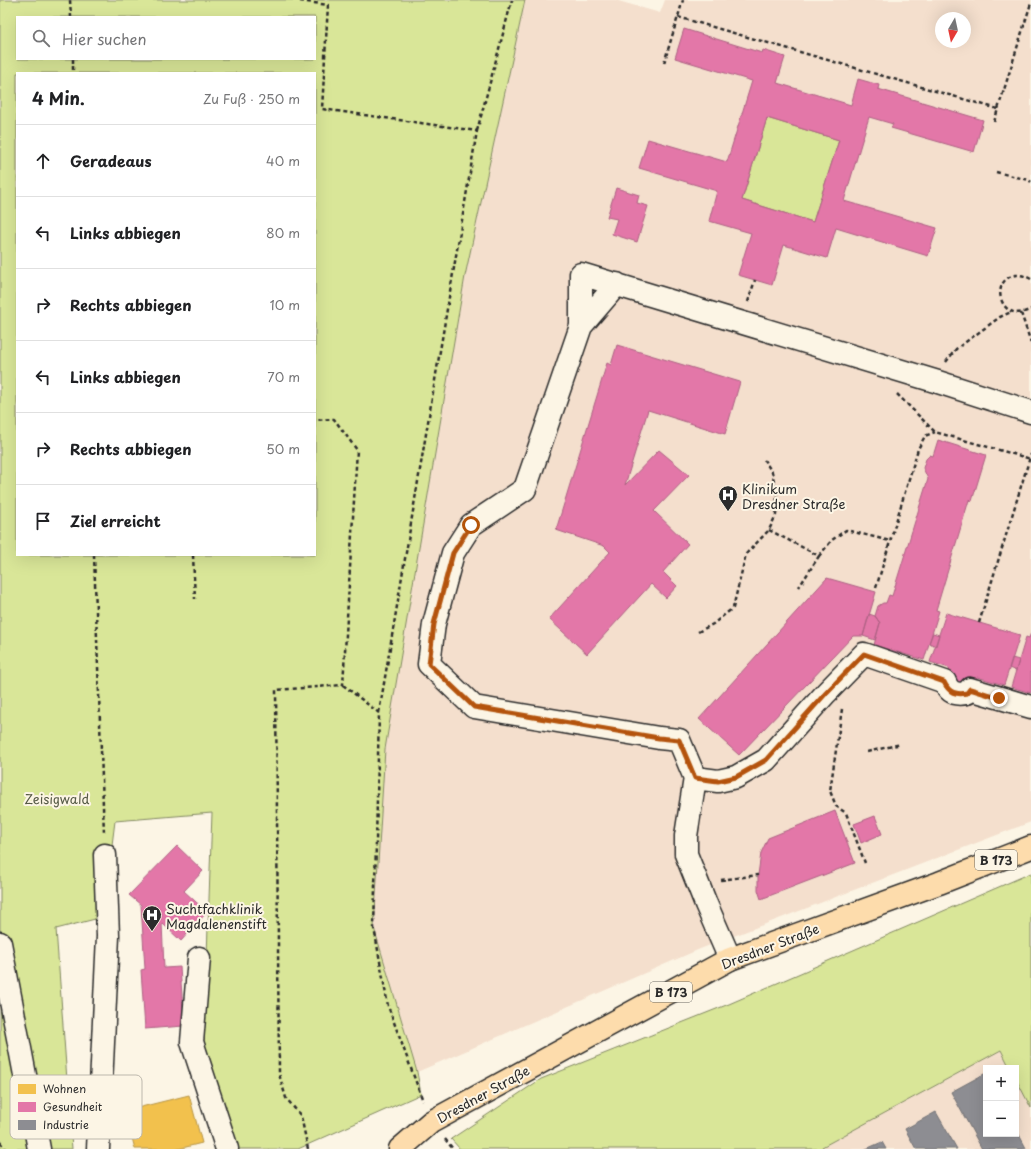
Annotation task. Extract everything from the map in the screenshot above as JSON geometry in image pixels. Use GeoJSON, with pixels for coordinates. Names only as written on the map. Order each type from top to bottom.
{"type":"FeatureCollection","features":[{"type":"Feature","properties":{"kind":"main road","name":"Dresdner Straße"},"geometry":{"type":"LineString","coordinates":[[400,1149],[431,1122],[730,959],[939,883],[1031,847]]}},
{"type":"Feature","properties":{"kind":"street"},"geometry":{"type":"LineString","coordinates":[[730,959],[686,854],[686,836],[695,778],[679,740],[659,738],[474,707],[429,664],[434,624],[453,553],[471,525],[525,489],[581,326],[580,274],[617,284],[1031,412]]}},
{"type":"Feature","properties":{"kind":"street"},"geometry":{"type":"LineString","coordinates":[[581,326],[617,284]]}},
{"type":"Feature","properties":{"kind":"street"},"geometry":{"type":"LineString","coordinates":[[695,778],[718,781],[736,777],[766,760],[826,693],[864,654],[944,682],[949,690],[954,694],[967,693],[970,689],[1031,707]]}},
{"type":"Feature","properties":{"kind":"street"},"geometry":{"type":"LineString","coordinates":[[101,1075],[108,936],[105,855]]}},
{"type":"Feature","properties":{"kind":"street"},"geometry":{"type":"LineString","coordinates":[[0,943],[25,1075]]}},
{"type":"Feature","properties":{"kind":"street"},"geometry":{"type":"LineString","coordinates":[[199,958],[192,1042],[227,1149]]}},
{"type":"Feature","properties":{"kind":"street"},"geometry":{"type":"LineString","coordinates":[[37,1139],[39,1149]]}},
{"type":"Feature","properties":{"kind":"street"},"geometry":{"type":"LineString","coordinates":[[98,1139],[98,1149]]}},
{"type":"Feature","properties":{"kind":"path"},"geometry":{"type":"LineString","coordinates":[[70,0],[71,16]]}},
{"type":"Feature","properties":{"kind":"path"},"geometry":{"type":"LineString","coordinates":[[431,1122],[388,1006],[374,928],[379,713],[477,131],[512,0]]}},
{"type":"Feature","properties":{"kind":"path"},"geometry":{"type":"LineString","coordinates":[[664,63],[683,0]]}},
{"type":"Feature","properties":{"kind":"path"},"geometry":{"type":"LineString","coordinates":[[300,1],[328,5],[322,109],[477,131]]}},
{"type":"Feature","properties":{"kind":"path"},"geometry":{"type":"LineString","coordinates":[[994,122],[1031,3]]}},
{"type":"Feature","properties":{"kind":"path"},"geometry":{"type":"LineString","coordinates":[[678,17],[998,109]]}},
{"type":"Feature","properties":{"kind":"path"},"geometry":{"type":"LineString","coordinates":[[73,60],[73,72]]}},
{"type":"Feature","properties":{"kind":"path"},"geometry":{"type":"LineString","coordinates":[[996,172],[1029,180],[1031,182]]}},
{"type":"Feature","properties":{"kind":"path"},"geometry":{"type":"LineString","coordinates":[[1011,312],[1001,301],[1000,292],[1006,279],[1012,276],[1021,275],[1031,279]]}},
{"type":"Feature","properties":{"kind":"path"},"geometry":{"type":"LineString","coordinates":[[942,367],[956,349],[1000,317],[1011,312],[1021,313],[1031,309]]}},
{"type":"Feature","properties":{"kind":"path"},"geometry":{"type":"LineString","coordinates":[[1021,313],[1031,343]]}},
{"type":"Feature","properties":{"kind":"path"},"geometry":{"type":"LineString","coordinates":[[894,391],[935,432],[1030,459]]}},
{"type":"Feature","properties":{"kind":"path"},"geometry":{"type":"LineString","coordinates":[[316,420],[334,419],[357,450],[343,684]]}},
{"type":"Feature","properties":{"kind":"path"},"geometry":{"type":"LineString","coordinates":[[876,588],[918,449],[925,436],[935,432]]}},
{"type":"Feature","properties":{"kind":"path"},"geometry":{"type":"LineString","coordinates":[[980,623],[1031,454]]}},
{"type":"Feature","properties":{"kind":"path"},"geometry":{"type":"LineString","coordinates":[[698,632],[714,624],[733,608],[746,554],[769,530],[776,516],[778,496],[772,472],[764,460]]}},
{"type":"Feature","properties":{"kind":"path"},"geometry":{"type":"LineString","coordinates":[[769,530],[819,556]]}},
{"type":"Feature","properties":{"kind":"path"},"geometry":{"type":"LineString","coordinates":[[799,587],[819,556],[832,540],[846,530],[890,541]]}},
{"type":"Feature","properties":{"kind":"path"},"geometry":{"type":"LineString","coordinates":[[94,556],[105,855]]}},
{"type":"Feature","properties":{"kind":"path"},"geometry":{"type":"LineString","coordinates":[[193,556],[195,599]]}},
{"type":"Feature","properties":{"kind":"path"},"geometry":{"type":"LineString","coordinates":[[308,1149],[301,1116],[286,1098],[279,1074],[276,690],[343,684],[379,713]]}},
{"type":"Feature","properties":{"kind":"path"},"geometry":{"type":"LineString","coordinates":[[842,702],[842,714],[830,791],[836,806],[846,813],[865,863]]}},
{"type":"Feature","properties":{"kind":"path"},"geometry":{"type":"LineString","coordinates":[[867,752],[901,744]]}},
{"type":"Feature","properties":{"kind":"path"},"geometry":{"type":"LineString","coordinates":[[698,881],[723,880],[758,875]]}},
{"type":"Feature","properties":{"kind":"path"},"geometry":{"type":"LineString","coordinates":[[0,1142],[5,1149]]}},
{"type":"Feature","properties":{"kind":"shaded area","name":"Klinikum Dresdner Straße"},"geometry":{"type":"Polygon","coordinates":[[[525,0],[615,0],[660,13],[665,0],[1031,0],[1031,822],[700,949],[417,1072],[374,928],[385,748],[465,276],[525,0]]]}},
{"type":"Feature","properties":{"kind":"shaded area"},"geometry":{"type":"Polygon","coordinates":[[[1001,1050],[1008,1065],[983,1065],[983,1137],[1019,1137],[1019,1085],[1031,1108],[1031,1149],[823,1149],[822,1147],[1001,1050]]]}},
{"type":"Feature","properties":{"kind":"green space","name":"Zeisigwald"},"geometry":{"type":"Polygon","coordinates":[[[0,0],[525,0],[465,276],[385,749],[374,928],[417,1072],[421,1094],[298,1149],[233,1149],[204,1042],[212,813],[115,821],[103,917],[56,929],[67,1075],[10,1075],[10,1139],[71,1139],[72,1149],[0,1149],[0,0]]]}},
{"type":"Feature","properties":{"kind":"green space"},"geometry":{"type":"Polygon","coordinates":[[[767,118],[839,140],[813,222],[742,200],[767,118]]]}},
{"type":"Feature","properties":{"kind":"green space"},"geometry":{"type":"Polygon","coordinates":[[[1031,873],[1031,1108],[1019,1085],[1019,1065],[1008,1065],[1001,1050],[822,1147],[823,1149],[460,1149],[451,1139],[541,1079],[729,1004],[1031,873]]]}},
{"type":"Feature","properties":{"kind":"building: Wohnen"},"geometry":{"type":"Polygon","coordinates":[[[189,1095],[202,1143],[178,1149],[135,1149],[132,1139],[142,1139],[142,1107],[189,1095]]]}},
{"type":"Feature","properties":{"kind":"building: Gesundheit"},"geometry":{"type":"Polygon","coordinates":[[[684,29],[762,53],[763,50],[785,57],[777,83],[851,105],[858,79],[879,85],[878,89],[983,120],[974,152],[891,128],[893,124],[869,117],[844,201],[937,228],[928,256],[836,228],[827,258],[784,245],[772,285],[738,275],[751,233],[709,221],[717,191],[639,168],[648,139],[727,162],[752,81],[675,58],[684,29]],[[767,118],[742,200],[813,222],[839,140],[767,118]]]}},
{"type":"Feature","properties":{"kind":"building: Gesundheit"},"geometry":{"type":"Polygon","coordinates":[[[616,188],[639,195],[637,203],[648,206],[637,242],[612,234],[617,219],[607,217],[616,188]]]}},
{"type":"Feature","properties":{"kind":"building: Gesundheit"},"geometry":{"type":"Polygon","coordinates":[[[617,345],[740,382],[725,434],[648,410],[625,485],[659,450],[689,475],[654,511],[688,544],[663,572],[677,586],[666,598],[651,584],[587,654],[549,619],[610,552],[604,546],[556,530],[607,363],[611,365],[617,345]]]}},
{"type":"Feature","properties":{"kind":"building: Gesundheit"},"geometry":{"type":"Polygon","coordinates":[[[938,440],[986,455],[972,501],[969,500],[936,610],[939,611],[924,660],[874,645],[880,623],[875,616],[878,606],[886,603],[889,595],[892,596],[928,479],[923,468],[926,459],[930,455],[933,456],[938,440]]]}},
{"type":"Feature","properties":{"kind":"building: Gesundheit"},"geometry":{"type":"Polygon","coordinates":[[[827,578],[876,592],[863,636],[853,636],[739,755],[699,719],[827,578]]]}},
{"type":"Feature","properties":{"kind":"building: Gesundheit"},"geometry":{"type":"Polygon","coordinates":[[[946,613],[1020,635],[1004,685],[977,677],[970,684],[953,683],[950,677],[949,668],[930,662],[946,613]]]}},
{"type":"Feature","properties":{"kind":"building: Gesundheit"},"geometry":{"type":"Polygon","coordinates":[[[869,614],[875,616],[880,623],[875,640],[863,636],[869,614]]]}},
{"type":"Feature","properties":{"kind":"building: Gesundheit"},"geometry":{"type":"Polygon","coordinates":[[[933,633],[939,635],[936,646],[929,643],[933,633]]]}},
{"type":"Feature","properties":{"kind":"building: Gesundheit"},"geometry":{"type":"Polygon","coordinates":[[[1031,633],[1031,693],[1011,687],[1026,637],[1029,638],[1031,633]]]}},
{"type":"Feature","properties":{"kind":"building: Gesundheit"},"geometry":{"type":"Polygon","coordinates":[[[1012,658],[1019,660],[1016,671],[1009,668],[1012,658]]]}},
{"type":"Feature","properties":{"kind":"building: Gesundheit"},"geometry":{"type":"Polygon","coordinates":[[[835,811],[855,863],[761,899],[758,890],[758,875],[761,853],[768,838],[835,811]]]}},
{"type":"Feature","properties":{"kind":"building: Gesundheit"},"geometry":{"type":"Polygon","coordinates":[[[875,816],[882,834],[861,843],[854,824],[875,816]]]}},
{"type":"Feature","properties":{"kind":"building: Gesundheit","name":"Suchtfachklinik Magdalenenstift"},"geometry":{"type":"Polygon","coordinates":[[[177,846],[203,871],[184,891],[207,912],[181,941],[162,923],[164,968],[180,967],[184,1026],[145,1029],[141,970],[145,969],[141,905],[129,895],[177,846]]]}},
{"type":"Feature","properties":{"kind":"building: Industrie"},"geometry":{"type":"Polygon","coordinates":[[[983,1075],[983,1137],[1019,1137],[1019,1135],[1026,1148],[982,1149],[951,1092],[983,1075]]]}},
{"type":"Feature","properties":{"kind":"building: Industrie"},"geometry":{"type":"Polygon","coordinates":[[[936,1112],[957,1149],[916,1149],[905,1129],[936,1112]]]}},
{"type":"Feature","properties":{"kind":"building: Industrie"},"geometry":{"type":"Polygon","coordinates":[[[882,1142],[886,1149],[866,1149],[882,1142]]]}},
{"type":"Feature","properties":{"kind":"place","name":"Klinikum Dresdner Straße"},"geometry":{"type":"Point","coordinates":[728,512]}},
{"type":"Feature","properties":{"kind":"place","name":"Suchtfachklinik Magdalenenstift"},"geometry":{"type":"Point","coordinates":[152,932]}},
{"type":"Feature","properties":{"kind":"route"},"geometry":{"type":"LineString","coordinates":[[471,525],[453,553],[434,624],[429,664],[474,707],[659,738],[679,740],[695,778],[718,781],[736,777],[766,760],[826,693],[864,654],[944,682],[949,690],[954,694],[967,693],[970,689],[999,698]]}}]}
